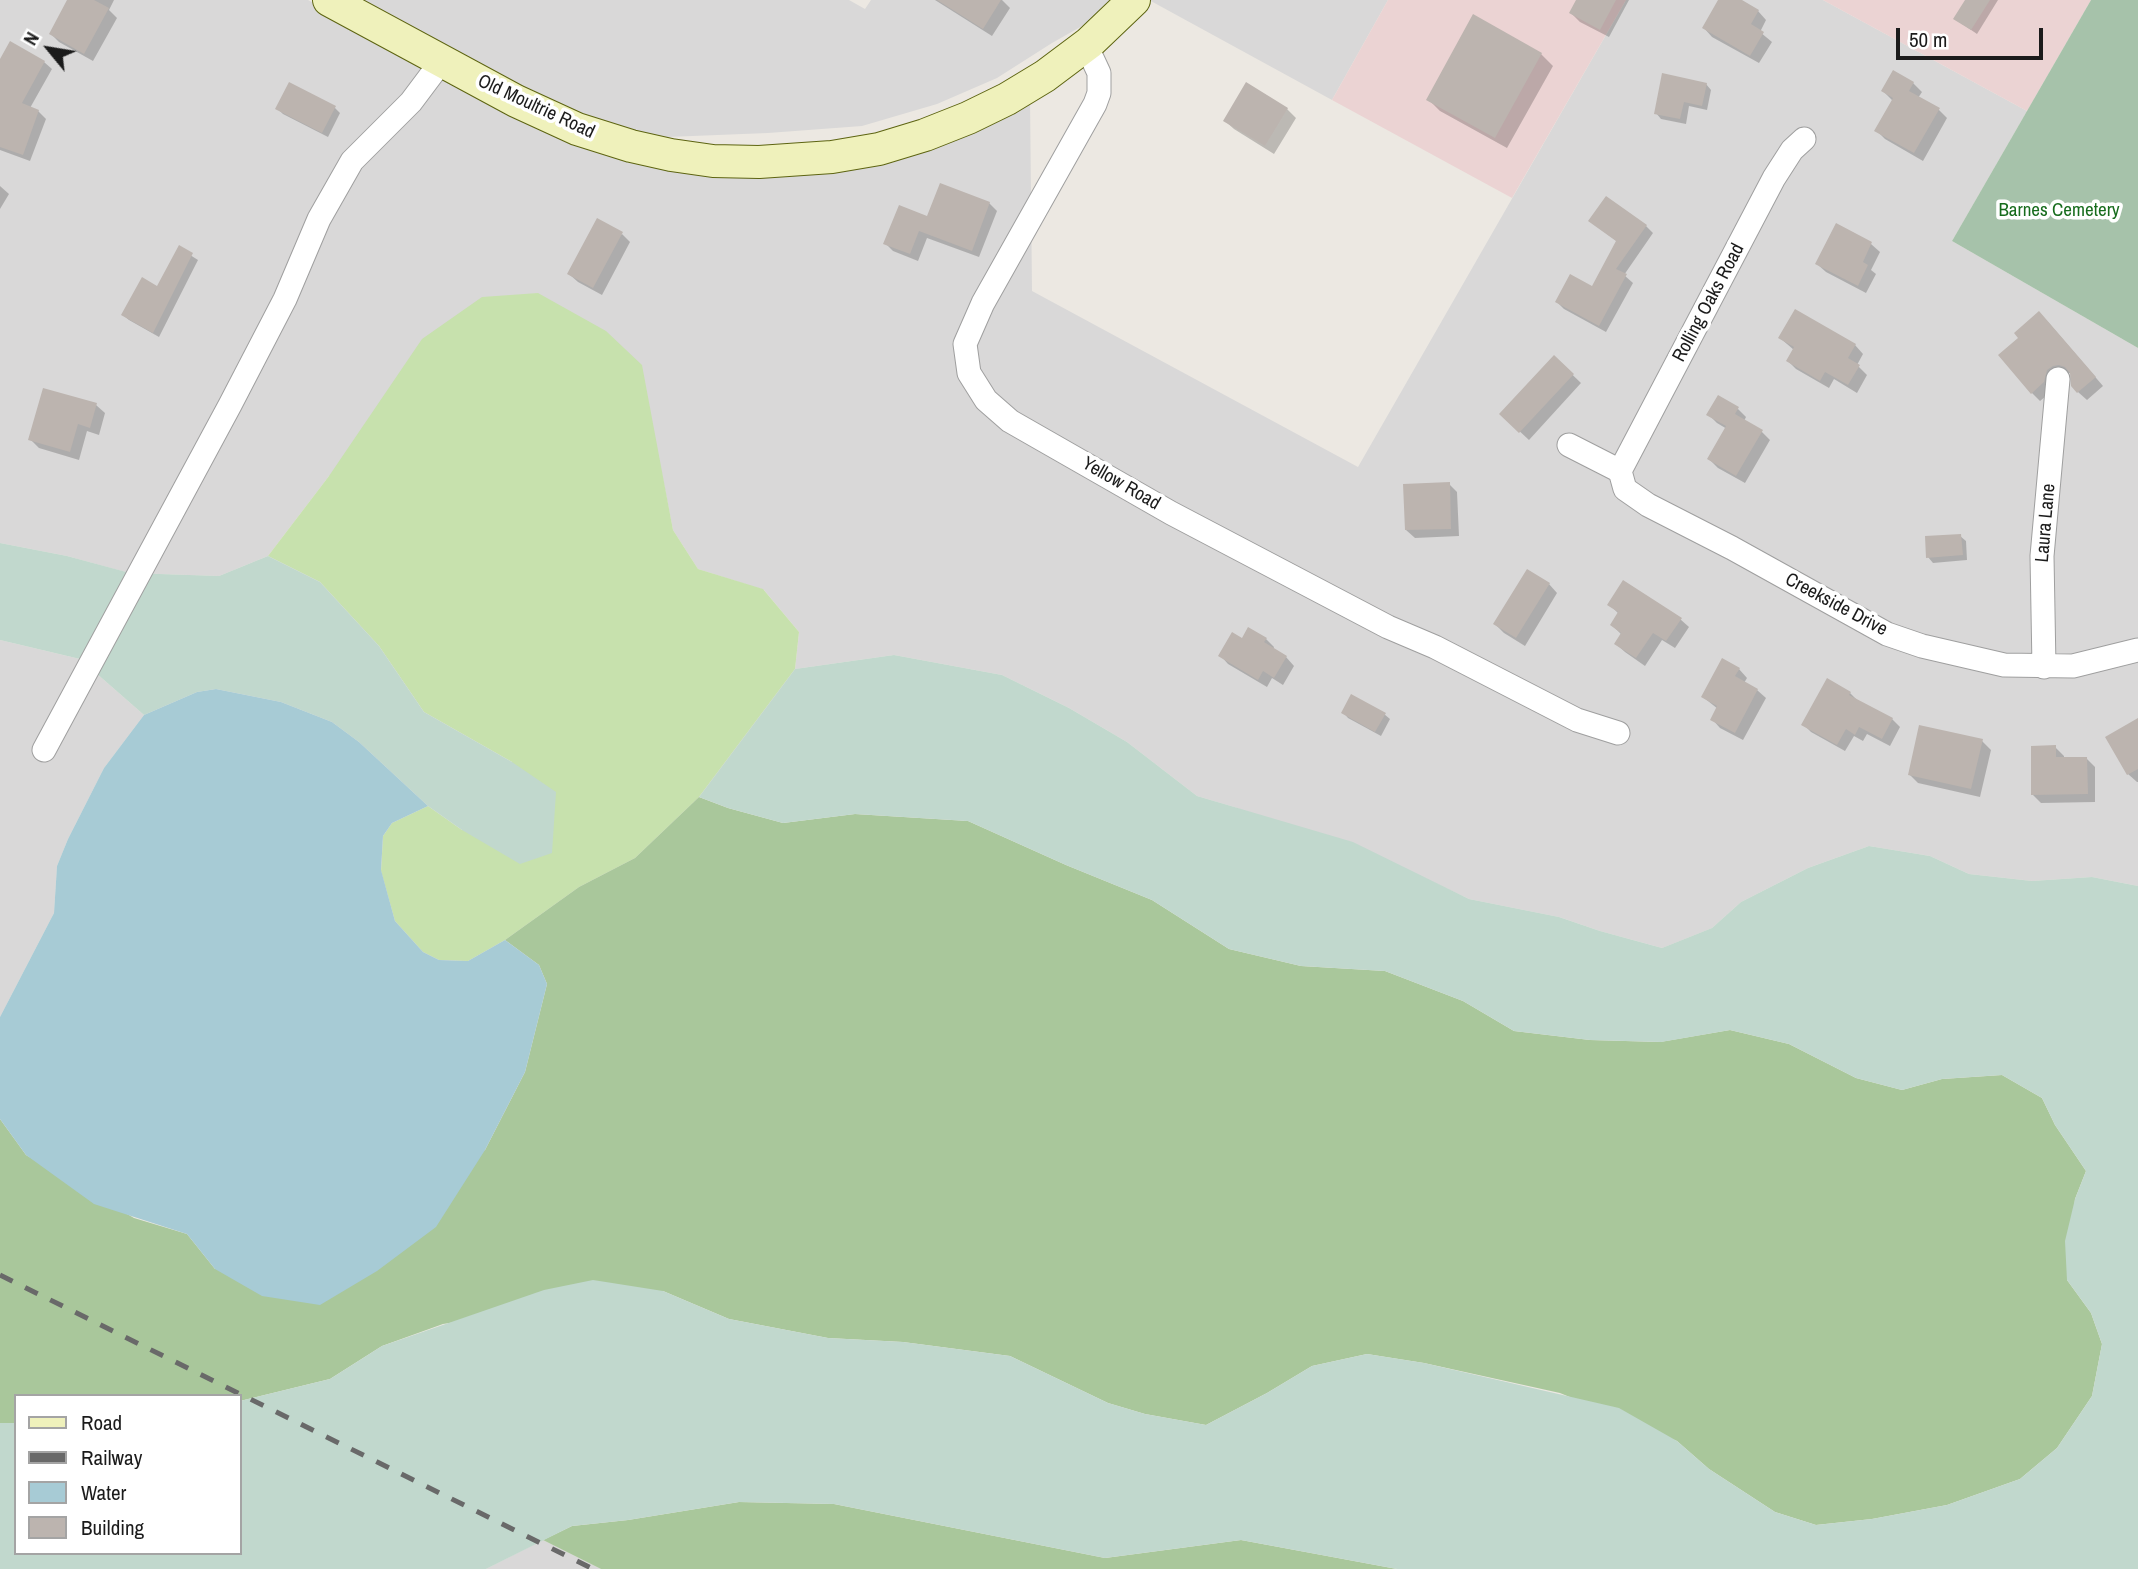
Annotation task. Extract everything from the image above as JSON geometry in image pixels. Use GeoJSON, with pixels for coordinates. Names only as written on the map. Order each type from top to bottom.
{"type":"FeatureCollection","features":[{"type":"Feature","properties":{"kind":"main road","name":"Old Moultrie Road"},"geometry":{"type":"LineString","coordinates":[[329,0],[364,8],[442,62],[577,129],[671,155],[713,161],[784,162],[879,149],[968,118],[1045,76],[1086,45],[1133,0]]}},
{"type":"Feature","properties":{"kind":"street","name":"Yellow Road"},"geometry":{"type":"LineString","coordinates":[[1086,45],[1099,73],[1099,93],[1095,104],[983,303],[965,344],[970,373],[986,400],[1010,421],[1171,513],[1388,627],[1435,647],[1577,720],[1618,733]]}},
{"type":"Feature","properties":{"kind":"street"},"geometry":{"type":"LineString","coordinates":[[44,750],[230,405],[285,299],[319,219],[352,161],[411,102],[442,62]]}},
{"type":"Feature","properties":{"kind":"street","name":"Rolling Oaks Road"},"geometry":{"type":"LineString","coordinates":[[1620,471],[1774,178],[1792,150],[1804,139]]}},
{"type":"Feature","properties":{"kind":"street","name":"Laura Lane"},"geometry":{"type":"LineString","coordinates":[[2044,667],[2042,556],[2058,379]]}},
{"type":"Feature","properties":{"kind":"street","name":"Creekside Drive"},"geometry":{"type":"LineString","coordinates":[[1569,445],[1620,471],[1625,489],[1648,505],[1887,634],[1961,657],[2004,665],[2073,667],[2138,650]]}},
{"type":"Feature","properties":{"kind":"shaded area"},"geometry":{"type":"Polygon","coordinates":[[[0,0],[308,0],[437,70],[713,171],[1030,98],[1032,291],[1358,467],[1626,0],[1823,0],[2027,111],[1952,241],[2138,348],[2138,886],[2092,877],[2032,881],[1969,874],[1930,856],[1869,846],[1808,868],[1741,902],[1712,928],[1662,948],[1559,917],[1469,899],[1416,874],[1197,796],[1127,742],[1069,708],[1002,675],[894,655],[795,669],[799,632],[764,590],[698,569],[673,530],[661,469],[329,476],[268,556],[219,576],[129,573],[67,556],[0,543],[0,0]]]}},
{"type":"Feature","properties":{"kind":"shaded area"},"geometry":{"type":"Polygon","coordinates":[[[350,0],[849,0],[865,9],[871,0],[1118,0],[1105,13],[997,78],[937,104],[862,126],[642,138],[581,120],[350,0]]]}},
{"type":"Feature","properties":{"kind":"shaded area"},"geometry":{"type":"Polygon","coordinates":[[[1149,0],[1388,0],[1332,100],[1149,0]]]}},
{"type":"Feature","properties":{"kind":"shaded area"},"geometry":{"type":"Polygon","coordinates":[[[1388,0],[1626,0],[1512,198],[1332,100],[1388,0]]]}},
{"type":"Feature","properties":{"kind":"shaded area"},"geometry":{"type":"Polygon","coordinates":[[[1823,0],[2091,0],[2027,111],[1823,0]]]}},
{"type":"Feature","properties":{"kind":"shaded area"},"geometry":{"type":"Polygon","coordinates":[[[0,640],[80,659],[144,715],[104,768],[68,839],[57,866],[54,913],[0,1017],[0,640]]]}},
{"type":"Feature","properties":{"kind":"shaded area"},"geometry":{"type":"Polygon","coordinates":[[[543,1540],[601,1569],[486,1569],[543,1540]]]}},
{"type":"Feature","properties":{"kind":"green space","name":"Barnes Cemetery"},"geometry":{"type":"Polygon","coordinates":[[[2091,0],[2138,0],[2138,348],[1952,241],[2091,0]]]}},
{"type":"Feature","properties":{"kind":"green space"},"geometry":{"type":"Polygon","coordinates":[[[538,293],[606,331],[642,365],[673,530],[698,569],[763,589],[799,632],[795,669],[699,797],[635,858],[579,887],[505,940],[468,961],[439,960],[423,952],[395,921],[381,871],[383,836],[392,823],[428,806],[462,830],[512,762],[424,712],[379,646],[320,582],[268,556],[329,476],[422,339],[482,297],[538,293]]]}},
{"type":"Feature","properties":{"kind":"green space"},"geometry":{"type":"Polygon","coordinates":[[[0,543],[67,556],[130,573],[219,576],[268,556],[320,582],[379,646],[424,712],[512,762],[556,792],[552,853],[520,864],[462,830],[428,806],[359,742],[332,722],[281,702],[216,689],[197,692],[144,715],[80,659],[0,640],[0,543]]]}},
{"type":"Feature","properties":{"kind":"green space"},"geometry":{"type":"Polygon","coordinates":[[[894,655],[1002,675],[1069,708],[1127,742],[1197,796],[1353,842],[1469,899],[1559,917],[1662,948],[1712,928],[1741,902],[1808,868],[1869,846],[1930,856],[1969,874],[2032,881],[2092,877],[2138,886],[2138,1569],[1397,1569],[1241,1540],[1105,1558],[834,1504],[739,1502],[572,1526],[486,1569],[0,1569],[0,1423],[14,1423],[14,1555],[242,1555],[242,1401],[330,1379],[382,1346],[544,1290],[593,1280],[663,1291],[729,1319],[828,1338],[903,1342],[1010,1356],[1108,1403],[1145,1414],[1206,1425],[1312,1366],[1367,1354],[1424,1363],[1619,1408],[1677,1441],[1709,1469],[1775,1512],[1816,1525],[1872,1519],[1947,1505],[2020,1479],[2057,1448],[2092,1396],[2102,1344],[2091,1313],[2067,1280],[2065,1241],[2075,1199],[2086,1171],[2055,1125],[2042,1098],[2002,1075],[1942,1079],[1902,1090],[1856,1078],[1789,1044],[1730,1030],[1661,1042],[1590,1040],[1514,1031],[1463,1001],[1385,971],[1301,966],[1229,949],[1152,900],[968,821],[855,814],[783,823],[699,797],[795,669],[894,655]]]}},
{"type":"Feature","properties":{"kind":"green space"},"geometry":{"type":"Polygon","coordinates":[[[699,797],[783,823],[855,814],[968,821],[1152,900],[1229,949],[1301,966],[1385,971],[1463,1001],[1514,1031],[1590,1040],[1660,1042],[1730,1030],[1789,1044],[1856,1078],[1902,1090],[1942,1079],[2002,1075],[2042,1098],[2055,1125],[2086,1171],[2075,1199],[2067,1280],[2091,1313],[2102,1344],[2092,1396],[2057,1448],[2020,1479],[1947,1505],[1872,1519],[1816,1525],[1775,1512],[1709,1469],[1677,1441],[1560,1393],[1424,1363],[1367,1354],[1312,1366],[1206,1425],[1145,1414],[1108,1403],[1010,1356],[903,1342],[828,1338],[729,1319],[663,1291],[443,1324],[382,1346],[330,1379],[242,1401],[242,1394],[14,1394],[14,1423],[0,1423],[0,1119],[26,1155],[134,1218],[187,1234],[215,1269],[485,1150],[525,1072],[547,984],[539,965],[505,940],[579,887],[635,858],[699,797]]]}},
{"type":"Feature","properties":{"kind":"green space"},"geometry":{"type":"Polygon","coordinates":[[[739,1502],[834,1504],[1105,1558],[1241,1540],[1397,1569],[601,1569],[543,1540],[572,1526],[739,1502]]]}},
{"type":"Feature","properties":{"kind":"water"},"geometry":{"type":"Polygon","coordinates":[[[216,689],[281,702],[332,722],[359,742],[428,806],[392,823],[383,836],[381,870],[395,921],[423,952],[439,960],[468,961],[505,940],[539,965],[547,984],[525,1072],[485,1150],[436,1227],[377,1271],[320,1305],[262,1296],[215,1269],[187,1234],[94,1204],[26,1155],[0,1119],[0,1017],[54,913],[57,866],[68,839],[104,768],[144,715],[197,692],[216,689]]]}},
{"type":"Feature","properties":{"kind":"building"},"geometry":{"type":"Polygon","coordinates":[[[67,0],[94,0],[109,8],[84,54],[49,34],[67,0]]]}},
{"type":"Feature","properties":{"kind":"building"},"geometry":{"type":"Polygon","coordinates":[[[937,0],[1001,0],[983,29],[937,0]]]}},
{"type":"Feature","properties":{"kind":"building"},"geometry":{"type":"Polygon","coordinates":[[[1576,0],[1616,0],[1600,30],[1569,13],[1576,0]]]}},
{"type":"Feature","properties":{"kind":"building"},"geometry":{"type":"Polygon","coordinates":[[[1718,0],[1742,0],[1759,10],[1751,24],[1764,32],[1750,56],[1702,28],[1718,0]]]}},
{"type":"Feature","properties":{"kind":"building"},"geometry":{"type":"Polygon","coordinates":[[[1965,0],[1990,0],[1971,30],[1953,19],[1965,0]]]}},
{"type":"Feature","properties":{"kind":"building"},"geometry":{"type":"Polygon","coordinates":[[[1473,14],[1542,53],[1495,138],[1426,100],[1473,14]]]}},
{"type":"Feature","properties":{"kind":"building"},"geometry":{"type":"Polygon","coordinates":[[[10,41],[45,61],[22,103],[39,110],[23,155],[0,147],[0,59],[10,41]]]}},
{"type":"Feature","properties":{"kind":"building"},"geometry":{"type":"Polygon","coordinates":[[[1893,70],[1914,82],[1909,91],[1940,108],[1914,153],[1874,131],[1893,98],[1881,91],[1893,70]]]}},
{"type":"Feature","properties":{"kind":"building"},"geometry":{"type":"Polygon","coordinates":[[[1662,73],[1707,83],[1702,106],[1684,102],[1680,119],[1654,114],[1662,73]]]}},
{"type":"Feature","properties":{"kind":"building"},"geometry":{"type":"Polygon","coordinates":[[[289,82],[336,106],[322,133],[275,109],[289,82]]]}},
{"type":"Feature","properties":{"kind":"building"},"geometry":{"type":"Polygon","coordinates":[[[1246,82],[1288,108],[1265,146],[1223,121],[1246,82]]]}},
{"type":"Feature","properties":{"kind":"building"},"geometry":{"type":"Polygon","coordinates":[[[940,183],[990,202],[972,251],[919,231],[910,254],[883,244],[899,205],[927,216],[940,183]]]}},
{"type":"Feature","properties":{"kind":"building"},"geometry":{"type":"Polygon","coordinates":[[[1606,196],[1647,225],[1616,269],[1627,274],[1599,326],[1555,302],[1570,274],[1592,286],[1616,241],[1588,221],[1606,196]]]}},
{"type":"Feature","properties":{"kind":"building"},"geometry":{"type":"Polygon","coordinates":[[[597,218],[623,232],[593,288],[567,274],[597,218]]]}},
{"type":"Feature","properties":{"kind":"building"},"geometry":{"type":"Polygon","coordinates":[[[1836,223],[1872,242],[1863,262],[1868,265],[1858,286],[1815,264],[1836,223]]]}},
{"type":"Feature","properties":{"kind":"building"},"geometry":{"type":"Polygon","coordinates":[[[179,245],[193,253],[153,333],[121,315],[142,277],[157,286],[179,245]]]}},
{"type":"Feature","properties":{"kind":"building"},"geometry":{"type":"Polygon","coordinates":[[[1795,309],[1856,344],[1848,358],[1860,365],[1848,385],[1825,372],[1820,381],[1786,361],[1794,347],[1778,338],[1795,309]]]}},
{"type":"Feature","properties":{"kind":"building"},"geometry":{"type":"Polygon","coordinates":[[[2039,311],[2096,377],[2077,393],[2071,386],[2070,373],[2059,365],[2047,370],[2044,382],[2031,394],[1998,355],[2018,338],[2014,333],[2039,311]]]}},
{"type":"Feature","properties":{"kind":"building"},"geometry":{"type":"Polygon","coordinates":[[[1554,355],[1574,374],[1519,433],[1499,414],[1554,355]]]}},
{"type":"Feature","properties":{"kind":"building"},"geometry":{"type":"Polygon","coordinates":[[[43,388],[97,403],[90,428],[78,424],[70,452],[28,440],[43,388]]]}},
{"type":"Feature","properties":{"kind":"building"},"geometry":{"type":"Polygon","coordinates":[[[1718,395],[1739,407],[1735,414],[1763,430],[1736,476],[1707,459],[1726,426],[1706,415],[1718,395]]]}},
{"type":"Feature","properties":{"kind":"building"},"geometry":{"type":"Polygon","coordinates":[[[1450,482],[1451,529],[1405,530],[1403,484],[1450,482]]]}},
{"type":"Feature","properties":{"kind":"building"},"geometry":{"type":"Polygon","coordinates":[[[1961,534],[1963,555],[1926,558],[1925,536],[1961,534]]]}},
{"type":"Feature","properties":{"kind":"building"},"geometry":{"type":"Polygon","coordinates":[[[1527,569],[1550,583],[1516,638],[1493,624],[1527,569]]]}},
{"type":"Feature","properties":{"kind":"building"},"geometry":{"type":"Polygon","coordinates":[[[1623,580],[1682,618],[1666,641],[1653,633],[1636,658],[1614,644],[1621,633],[1610,625],[1618,612],[1607,605],[1623,580]]]}},
{"type":"Feature","properties":{"kind":"building"},"geometry":{"type":"Polygon","coordinates":[[[1248,627],[1267,638],[1264,642],[1287,656],[1274,678],[1263,671],[1258,680],[1218,656],[1232,632],[1242,638],[1248,627]]]}},
{"type":"Feature","properties":{"kind":"building"},"geometry":{"type":"Polygon","coordinates":[[[1722,658],[1740,668],[1735,676],[1758,689],[1735,733],[1710,720],[1717,706],[1701,697],[1722,658]]]}},
{"type":"Feature","properties":{"kind":"building"},"geometry":{"type":"Polygon","coordinates":[[[1827,678],[1851,692],[1849,695],[1893,718],[1882,739],[1859,727],[1855,735],[1846,729],[1837,745],[1801,725],[1827,678]]]}},
{"type":"Feature","properties":{"kind":"building"},"geometry":{"type":"Polygon","coordinates":[[[1351,694],[1386,713],[1375,732],[1341,713],[1351,694]]]}},
{"type":"Feature","properties":{"kind":"building"},"geometry":{"type":"Polygon","coordinates":[[[2138,718],[2138,769],[2127,775],[2105,737],[2138,718]]]}},
{"type":"Feature","properties":{"kind":"building"},"geometry":{"type":"Polygon","coordinates":[[[1919,725],[1983,739],[1971,789],[1908,775],[1919,725]]]}},
{"type":"Feature","properties":{"kind":"building"},"geometry":{"type":"Polygon","coordinates":[[[2056,745],[2056,757],[2087,757],[2088,794],[2031,795],[2031,746],[2056,745]]]}},
{"type":"Feature","properties":{"kind":"railway"},"geometry":{"type":"LineString","coordinates":[[0,1275],[240,1394]]}},
{"type":"Feature","properties":{"kind":"railway"},"geometry":{"type":"LineString","coordinates":[[242,1395],[593,1569]]}}]}
